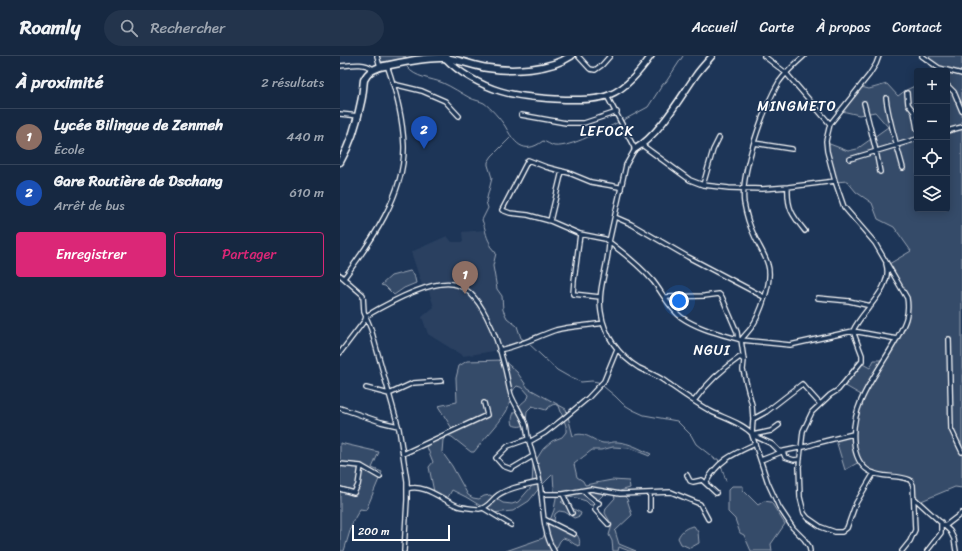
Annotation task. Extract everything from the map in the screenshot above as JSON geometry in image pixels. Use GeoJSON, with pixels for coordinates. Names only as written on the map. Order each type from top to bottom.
{"type":"FeatureCollection","features":[{"type":"Feature","properties":{"kind":"main road"},"geometry":{"type":"LineString","coordinates":[[340,162],[348,148],[359,116],[364,80],[367,74],[373,69],[446,57],[488,68],[510,69],[542,67],[556,64],[572,56]]}},
{"type":"Feature","properties":{"kind":"street"},"geometry":{"type":"LineString","coordinates":[[377,56],[380,67]]}},
{"type":"Feature","properties":{"kind":"street"},"geometry":{"type":"LineString","coordinates":[[578,56],[590,69],[595,70],[610,56]]}},
{"type":"Feature","properties":{"kind":"street"},"geometry":{"type":"LineString","coordinates":[[446,57],[458,70],[479,82],[506,93],[566,100],[587,100],[614,93],[628,82],[652,56]]}},
{"type":"Feature","properties":{"kind":"street"},"geometry":{"type":"LineString","coordinates":[[712,56],[661,124],[642,145],[635,149],[626,165],[609,242],[609,254],[600,297],[600,310],[603,323],[612,342],[631,363],[662,379],[694,401],[752,432],[768,483],[779,507],[793,528],[804,539],[810,551]]}},
{"type":"Feature","properties":{"kind":"street"},"geometry":{"type":"LineString","coordinates":[[764,56],[786,73],[830,124]]}},
{"type":"Feature","properties":{"kind":"street"},"geometry":{"type":"LineString","coordinates":[[740,339],[751,328],[764,297],[769,274],[768,266],[749,223],[744,204],[746,177],[754,143],[768,104],[786,73],[804,56]]}},
{"type":"Feature","properties":{"kind":"street"},"geometry":{"type":"LineString","coordinates":[[879,56],[869,75],[830,124],[826,141],[827,152],[844,207],[875,243],[907,298],[908,314],[902,329],[856,411],[853,434],[856,455],[867,469],[883,476],[905,477],[910,480],[913,485],[915,530],[910,541],[902,551]]}},
{"type":"Feature","properties":{"kind":"street"},"geometry":{"type":"LineString","coordinates":[[922,56],[939,68],[962,74]]}},
{"type":"Feature","properties":{"kind":"street"},"geometry":{"type":"LineString","coordinates":[[340,66],[366,65],[373,69]]}},
{"type":"Feature","properties":{"kind":"street"},"geometry":{"type":"LineString","coordinates":[[344,278],[367,247],[390,206],[397,187],[403,162],[404,146],[398,104],[388,66]]}},
{"type":"Feature","properties":{"kind":"street"},"geometry":{"type":"LineString","coordinates":[[393,84],[422,91],[445,100],[459,116]]}},
{"type":"Feature","properties":{"kind":"street"},"geometry":{"type":"LineString","coordinates":[[950,88],[954,92],[962,111]]}},
{"type":"Feature","properties":{"kind":"street"},"geometry":{"type":"LineString","coordinates":[[906,93],[908,104],[914,112]]}},
{"type":"Feature","properties":{"kind":"street"},"geometry":{"type":"LineString","coordinates":[[607,96],[617,112],[635,149]]}},
{"type":"Feature","properties":{"kind":"street"},"geometry":{"type":"LineString","coordinates":[[886,98],[888,116],[903,168]]}},
{"type":"Feature","properties":{"kind":"street"},"geometry":{"type":"LineString","coordinates":[[864,103],[880,172]]}},
{"type":"Feature","properties":{"kind":"street"},"geometry":{"type":"LineString","coordinates":[[521,115],[566,123],[584,123],[617,112]]}},
{"type":"Feature","properties":{"kind":"street"},"geometry":{"type":"LineString","coordinates":[[340,114],[359,116]]}},
{"type":"Feature","properties":{"kind":"street"},"geometry":{"type":"LineString","coordinates":[[950,129],[962,126]]}},
{"type":"Feature","properties":{"kind":"street"},"geometry":{"type":"LineString","coordinates":[[703,185],[713,150],[719,138]]}},
{"type":"Feature","properties":{"kind":"street"},"geometry":{"type":"LineString","coordinates":[[850,159],[914,140]]}},
{"type":"Feature","properties":{"kind":"street"},"geometry":{"type":"LineString","coordinates":[[754,143],[792,149]]}},
{"type":"Feature","properties":{"kind":"street"},"geometry":{"type":"LineString","coordinates":[[642,145],[690,180],[703,185],[744,188],[788,187],[835,181]]}},
{"type":"Feature","properties":{"kind":"street"},"geometry":{"type":"LineString","coordinates":[[621,189],[619,187],[591,182],[528,160],[502,211],[528,215],[550,221],[580,234],[604,239],[644,271],[666,297],[676,312],[688,321],[704,328],[740,339],[790,345],[853,331],[896,339]]}},
{"type":"Feature","properties":{"kind":"street"},"geometry":{"type":"LineString","coordinates":[[550,221],[562,171]]}},
{"type":"Feature","properties":{"kind":"street"},"geometry":{"type":"LineString","coordinates":[[788,187],[790,209],[805,231]]}},
{"type":"Feature","properties":{"kind":"street"},"geometry":{"type":"LineString","coordinates":[[615,217],[631,224],[688,257],[764,297]]}},
{"type":"Feature","properties":{"kind":"street"},"geometry":{"type":"LineString","coordinates":[[580,234],[573,294],[600,297]]}},
{"type":"Feature","properties":{"kind":"street"},"geometry":{"type":"LineString","coordinates":[[874,473],[856,502],[847,528],[842,532],[835,532],[821,527],[808,518],[804,513],[800,497],[799,467],[804,426],[812,412],[830,394],[838,390],[862,361],[862,355],[853,331],[859,319],[871,306],[882,288],[887,276],[888,268],[885,259]]}},
{"type":"Feature","properties":{"kind":"street"},"geometry":{"type":"LineString","coordinates":[[340,275],[362,295],[366,316],[398,426],[407,481],[404,551]]}},
{"type":"Feature","properties":{"kind":"street"},"geometry":{"type":"LineString","coordinates":[[340,353],[365,320],[366,316],[385,305],[438,284],[452,284],[461,286],[466,290],[476,300],[489,322],[512,395],[526,426],[540,482],[545,532],[554,551]]}},
{"type":"Feature","properties":{"kind":"street"},"geometry":{"type":"LineString","coordinates":[[666,297],[719,294],[722,297],[740,339],[744,360],[743,370],[754,419],[752,435]]}},
{"type":"Feature","properties":{"kind":"street"},"geometry":{"type":"LineString","coordinates":[[818,298],[849,301],[871,306]]}},
{"type":"Feature","properties":{"kind":"street"},"geometry":{"type":"LineString","coordinates":[[499,350],[559,330],[603,323]]}},
{"type":"Feature","properties":{"kind":"street"},"geometry":{"type":"LineString","coordinates":[[949,339],[951,430],[962,452]]}},
{"type":"Feature","properties":{"kind":"street"},"geometry":{"type":"LineString","coordinates":[[533,456],[511,469],[503,466],[496,458],[508,446],[529,440],[545,433],[588,398],[604,381],[617,348]]}},
{"type":"Feature","properties":{"kind":"street"},"geometry":{"type":"LineString","coordinates":[[694,401],[711,380],[730,363],[740,357],[744,360]]}},
{"type":"Feature","properties":{"kind":"street"},"geometry":{"type":"LineString","coordinates":[[366,388],[389,394],[413,383],[441,381]]}},
{"type":"Feature","properties":{"kind":"street"},"geometry":{"type":"LineString","coordinates":[[754,419],[766,412],[802,384],[820,404]]}},
{"type":"Feature","properties":{"kind":"street"},"geometry":{"type":"LineString","coordinates":[[403,454],[487,415],[484,402]]}},
{"type":"Feature","properties":{"kind":"street"},"geometry":{"type":"LineString","coordinates":[[340,408],[381,422],[398,426]]}},
{"type":"Feature","properties":{"kind":"street"},"geometry":{"type":"LineString","coordinates":[[752,435],[771,431],[779,425]]}},
{"type":"Feature","properties":{"kind":"street"},"geometry":{"type":"LineString","coordinates":[[761,460],[781,452],[802,448],[817,442],[853,434]]}},
{"type":"Feature","properties":{"kind":"street"},"geometry":{"type":"LineString","coordinates":[[752,435],[772,444],[783,452],[785,457],[794,460],[800,459]]}},
{"type":"Feature","properties":{"kind":"street"},"geometry":{"type":"LineString","coordinates":[[706,483],[723,460],[755,444]]}},
{"type":"Feature","properties":{"kind":"street"},"geometry":{"type":"LineString","coordinates":[[340,464],[361,466],[380,477]]}},
{"type":"Feature","properties":{"kind":"street"},"geometry":{"type":"LineString","coordinates":[[340,489],[354,493],[358,485],[361,466]]}},
{"type":"Feature","properties":{"kind":"street"},"geometry":{"type":"LineString","coordinates":[[687,475],[692,482],[702,480],[716,493]]}},
{"type":"Feature","properties":{"kind":"street"},"geometry":{"type":"LineString","coordinates":[[406,490],[412,487],[428,491],[460,507],[480,509],[487,506],[498,495],[513,488],[540,482]]}},
{"type":"Feature","properties":{"kind":"street"},"geometry":{"type":"LineString","coordinates":[[541,494],[563,494],[591,489],[620,494],[671,492],[700,504],[708,519]]}},
{"type":"Feature","properties":{"kind":"street"},"geometry":{"type":"LineString","coordinates":[[583,491],[599,503],[595,507],[595,510],[609,525]]}},
{"type":"Feature","properties":{"kind":"street"},"geometry":{"type":"LineString","coordinates":[[650,493],[650,510]]}},
{"type":"Feature","properties":{"kind":"street"},"geometry":{"type":"LineString","coordinates":[[563,494],[572,513]]}},
{"type":"Feature","properties":{"kind":"street"},"geometry":{"type":"LineString","coordinates":[[914,498],[950,531],[954,538],[956,551]]}},
{"type":"Feature","properties":{"kind":"street"},"geometry":{"type":"LineString","coordinates":[[483,508],[511,525]]}},
{"type":"Feature","properties":{"kind":"street"},"geometry":{"type":"LineString","coordinates":[[945,526],[962,513]]}},
{"type":"Feature","properties":{"kind":"street"},"geometry":{"type":"LineString","coordinates":[[544,519],[574,534]]}},
{"type":"Feature","properties":{"kind":"street"},"geometry":{"type":"LineString","coordinates":[[927,551],[942,533],[941,522]]}},
{"type":"Feature","properties":{"kind":"shaded area"},"geometry":{"type":"Polygon","coordinates":[[[379,56],[406,56],[405,59],[381,62],[379,56]]]}},
{"type":"Feature","properties":{"kind":"shaded area"},"geometry":{"type":"Polygon","coordinates":[[[930,56],[962,56],[962,488],[955,487],[914,504],[911,483],[895,478],[873,475],[859,462],[845,470],[835,437],[852,434],[863,396],[842,384],[857,361],[870,368],[874,360],[885,360],[908,313],[907,298],[889,264],[911,251],[894,227],[878,219],[872,203],[856,192],[847,181],[836,182],[828,153],[827,143],[848,151],[857,149],[888,127],[875,112],[859,115],[842,111],[861,87],[869,89],[887,84],[898,96],[914,86],[914,212],[950,212],[950,68],[933,68],[921,58],[929,59],[930,56]]]}},
{"type":"Feature","properties":{"kind":"shaded area"},"geometry":{"type":"Polygon","coordinates":[[[485,230],[485,235],[490,243],[490,246],[496,253],[493,266],[497,289],[502,296],[503,310],[507,318],[517,326],[521,338],[525,341],[506,349],[463,356],[428,334],[422,317],[434,307],[429,291],[423,288],[411,252],[447,236],[452,242],[463,242],[462,232],[485,230]]]}},
{"type":"Feature","properties":{"kind":"shaded area"},"geometry":{"type":"Polygon","coordinates":[[[410,271],[414,274],[416,283],[404,288],[394,295],[385,286],[381,285],[391,276],[410,271]]]}},
{"type":"Feature","properties":{"kind":"shaded area"},"geometry":{"type":"Polygon","coordinates":[[[503,360],[517,372],[528,388],[566,409],[573,436],[581,434],[603,443],[616,442],[627,444],[635,446],[651,454],[649,456],[629,448],[613,447],[601,450],[592,450],[574,464],[577,477],[583,481],[585,485],[612,480],[629,481],[630,488],[620,491],[627,499],[632,515],[615,531],[619,544],[636,551],[629,551],[619,547],[618,551],[613,551],[612,541],[609,535],[612,525],[605,513],[606,508],[615,498],[613,493],[606,492],[593,505],[570,496],[561,502],[581,513],[580,516],[574,518],[565,512],[559,511],[555,514],[554,521],[557,525],[576,534],[580,541],[579,546],[563,538],[555,551],[506,551],[543,538],[554,510],[557,492],[554,491],[553,474],[529,501],[513,511],[492,513],[452,490],[447,499],[434,492],[429,467],[433,462],[425,442],[453,430],[438,406],[457,402],[456,378],[459,366],[467,361],[503,360]],[[517,386],[514,389],[506,412],[499,423],[474,452],[471,452],[452,437],[447,435],[443,440],[442,452],[452,466],[468,495],[473,498],[479,499],[490,495],[503,503],[512,504],[518,502],[532,486],[533,465],[543,449],[552,441],[562,437],[566,432],[566,426],[559,406],[555,404],[546,410],[532,406],[527,411],[526,424],[523,426],[513,425],[512,421],[514,413],[529,395],[523,388],[517,386]]]}},
{"type":"Feature","properties":{"kind":"shaded area"},"geometry":{"type":"Polygon","coordinates":[[[340,443],[379,452],[372,468],[382,472],[366,510],[360,509],[353,521],[344,551],[340,551],[340,443]]]}},
{"type":"Feature","properties":{"kind":"shaded area"},"geometry":{"type":"Polygon","coordinates":[[[732,486],[743,486],[743,490],[758,505],[764,501],[771,502],[785,524],[771,544],[772,551],[751,551],[744,535],[740,533],[735,519],[728,512],[728,490],[732,486]]]}},
{"type":"Feature","properties":{"kind":"shaded area"},"geometry":{"type":"Polygon","coordinates":[[[694,526],[698,532],[699,543],[690,548],[681,544],[678,538],[684,530],[694,526]]]}},
{"type":"Feature","properties":{"kind":"waterway"},"geometry":{"type":"LineString","coordinates":[[622,121],[648,107],[683,56]]}},
{"type":"Feature","properties":{"kind":"waterway"},"geometry":{"type":"LineString","coordinates":[[407,67],[410,71],[419,76],[443,83],[470,98],[484,103],[498,117],[516,142],[525,147],[530,147],[543,141],[554,146],[569,144],[619,122]]}},
{"type":"Feature","properties":{"kind":"waterway"},"geometry":{"type":"LineString","coordinates":[[511,137],[488,162],[492,178],[486,202],[488,208],[482,220],[490,246],[496,253],[493,266],[497,289],[502,296],[503,310],[507,318],[517,326],[521,338],[524,340]]}},
{"type":"Feature","properties":{"kind":"waterway"},"geometry":{"type":"LineString","coordinates":[[528,343],[557,370],[571,378],[581,382],[598,382],[623,404],[644,415],[677,421],[691,435],[696,444],[715,459],[718,459],[719,462]]}},
{"type":"Feature","properties":{"kind":"waterway"},"geometry":{"type":"LineString","coordinates":[[721,465],[726,481]]}},
{"type":"Feature","properties":{"kind":"place","name":"Gare Routière de Dschang"},"geometry":{"type":"Point","coordinates":[424,149]}},
{"type":"Feature","properties":{"kind":"place","name":"Lycée Bilingue de Zenmeh"},"geometry":{"type":"Point","coordinates":[465,294]}},
{"type":"Feature","properties":{"kind":"district","name":"MINGMETO"},"geometry":{"type":"Point","coordinates":[797,106]}},
{"type":"Feature","properties":{"kind":"district","name":"LEFOCK"},"geometry":{"type":"Point","coordinates":[607,131]}},
{"type":"Feature","properties":{"kind":"district","name":"NGUI"},"geometry":{"type":"Point","coordinates":[712,350]}}]}
